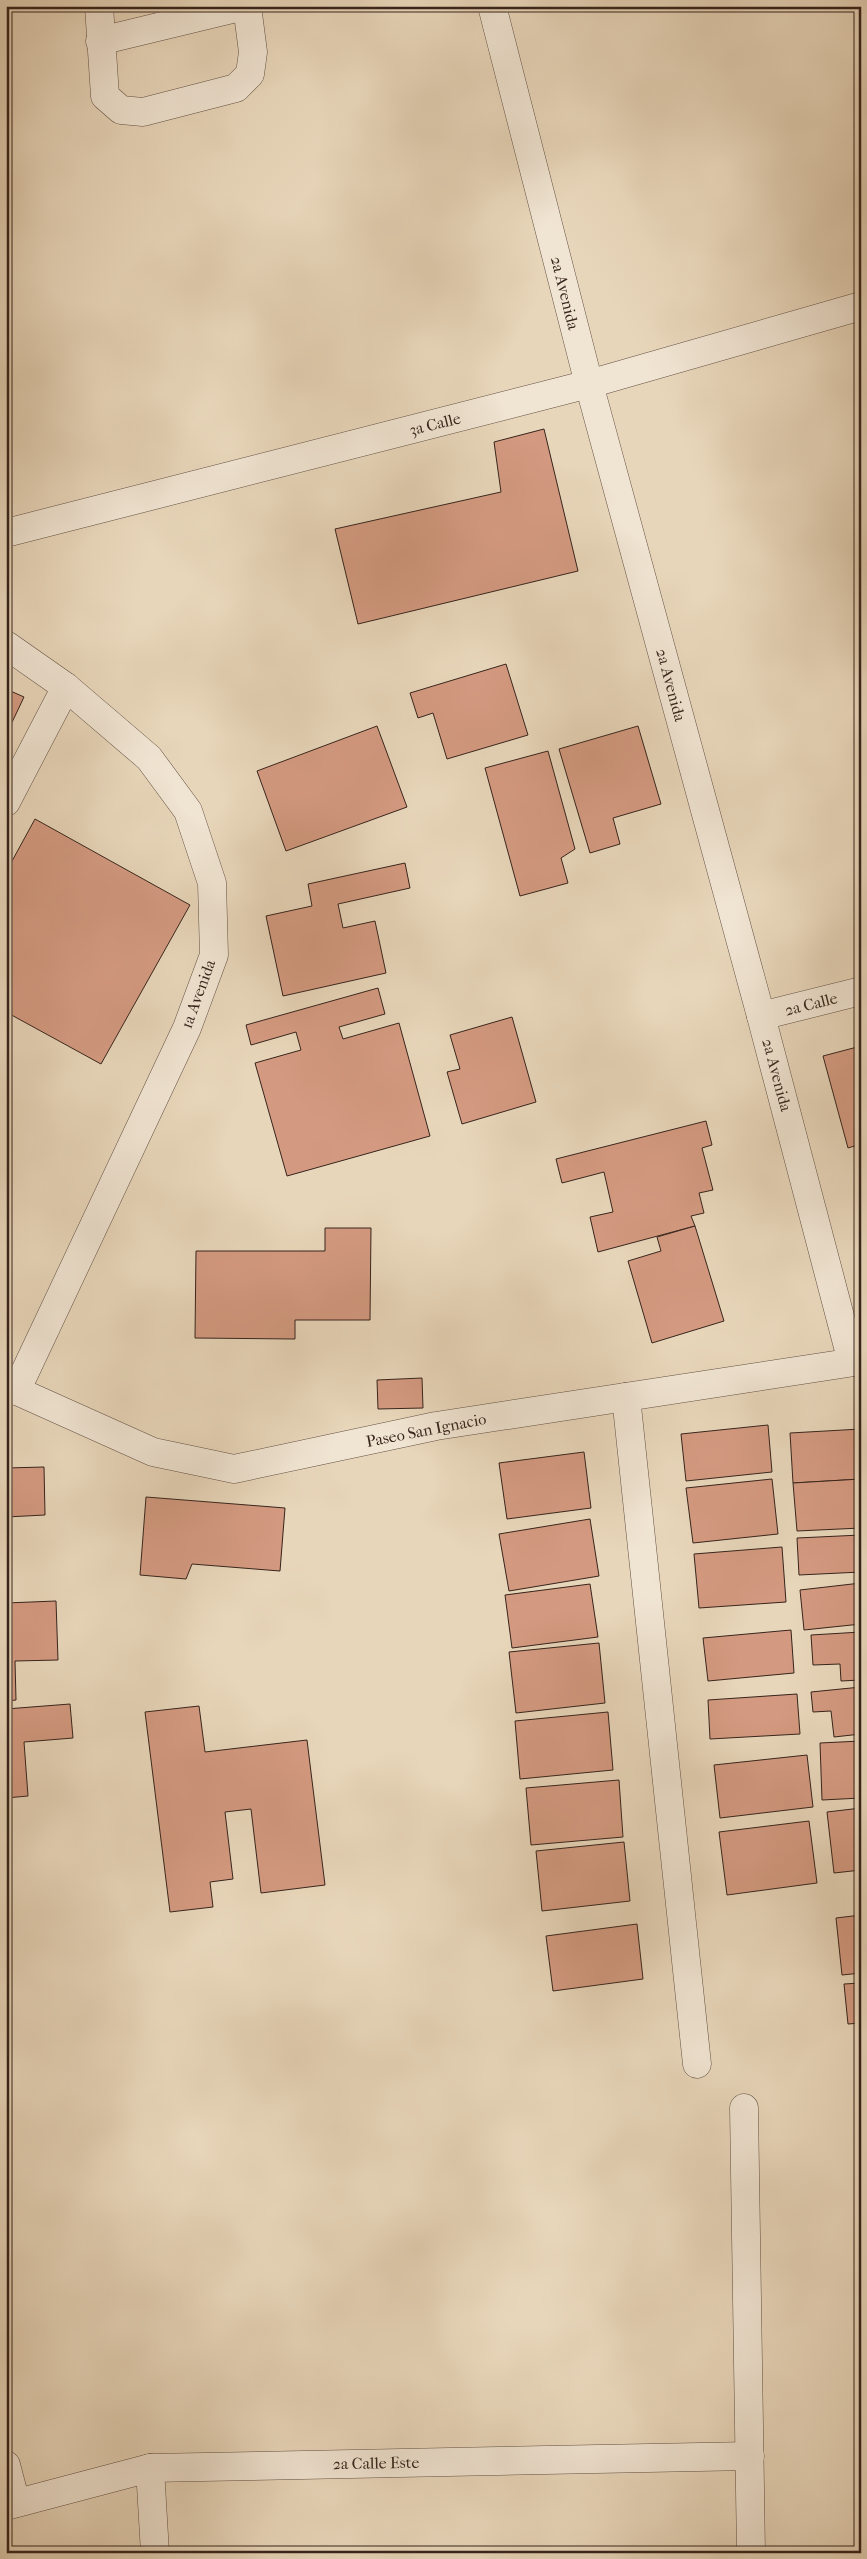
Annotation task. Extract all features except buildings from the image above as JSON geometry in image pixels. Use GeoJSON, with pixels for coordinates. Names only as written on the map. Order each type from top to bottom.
{"type":"FeatureCollection","features":[{"type":"Feature","properties":{"kind":"street"},"geometry":{"type":"LineString","coordinates":[[99,6],[100,41],[105,96],[121,110],[143,112],[236,88],[250,74],[253,52],[246,6],[100,41]]}},
{"type":"Feature","properties":{"kind":"street","name":"2a Avenida"},"geometry":{"type":"LineString","coordinates":[[492,6],[588,384],[856,1362]]}},
{"type":"Feature","properties":{"kind":"street","name":"3a Calle"},"geometry":{"type":"LineString","coordinates":[[6,533],[588,384],[861,306]]}},
{"type":"Feature","properties":{"kind":"street","name":"1a Avenida"},"geometry":{"type":"LineString","coordinates":[[6,645],[66,687],[149,758],[188,811],[212,883],[214,955],[186,1028],[11,1389]]}},
{"type":"Feature","properties":{"kind":"street"},"geometry":{"type":"LineString","coordinates":[[6,802],[66,687]]}},
{"type":"Feature","properties":{"kind":"street","name":"2a Calle"},"geometry":{"type":"LineString","coordinates":[[761,1016],[861,991]]}},
{"type":"Feature","properties":{"kind":"street","name":"Paseo San Ignacio"},"geometry":{"type":"LineString","coordinates":[[11,1389],[153,1452],[234,1469],[436,1426],[856,1362]]}},
{"type":"Feature","properties":{"kind":"street"},"geometry":{"type":"LineString","coordinates":[[626,1397],[697,2064]]}},
{"type":"Feature","properties":{"kind":"street"},"geometry":{"type":"LineString","coordinates":[[744,2108],[751,2553]]}},
{"type":"Feature","properties":{"kind":"street","name":"2a Calle Este"},"geometry":{"type":"LineString","coordinates":[[11,2505],[150,2468],[750,2456]]}},
{"type":"Feature","properties":{"kind":"street"},"geometry":{"type":"LineString","coordinates":[[6,2464],[11,2505]]}},
{"type":"Feature","properties":{"kind":"street"},"geometry":{"type":"LineString","coordinates":[[150,2468],[155,2553]]}}]}
